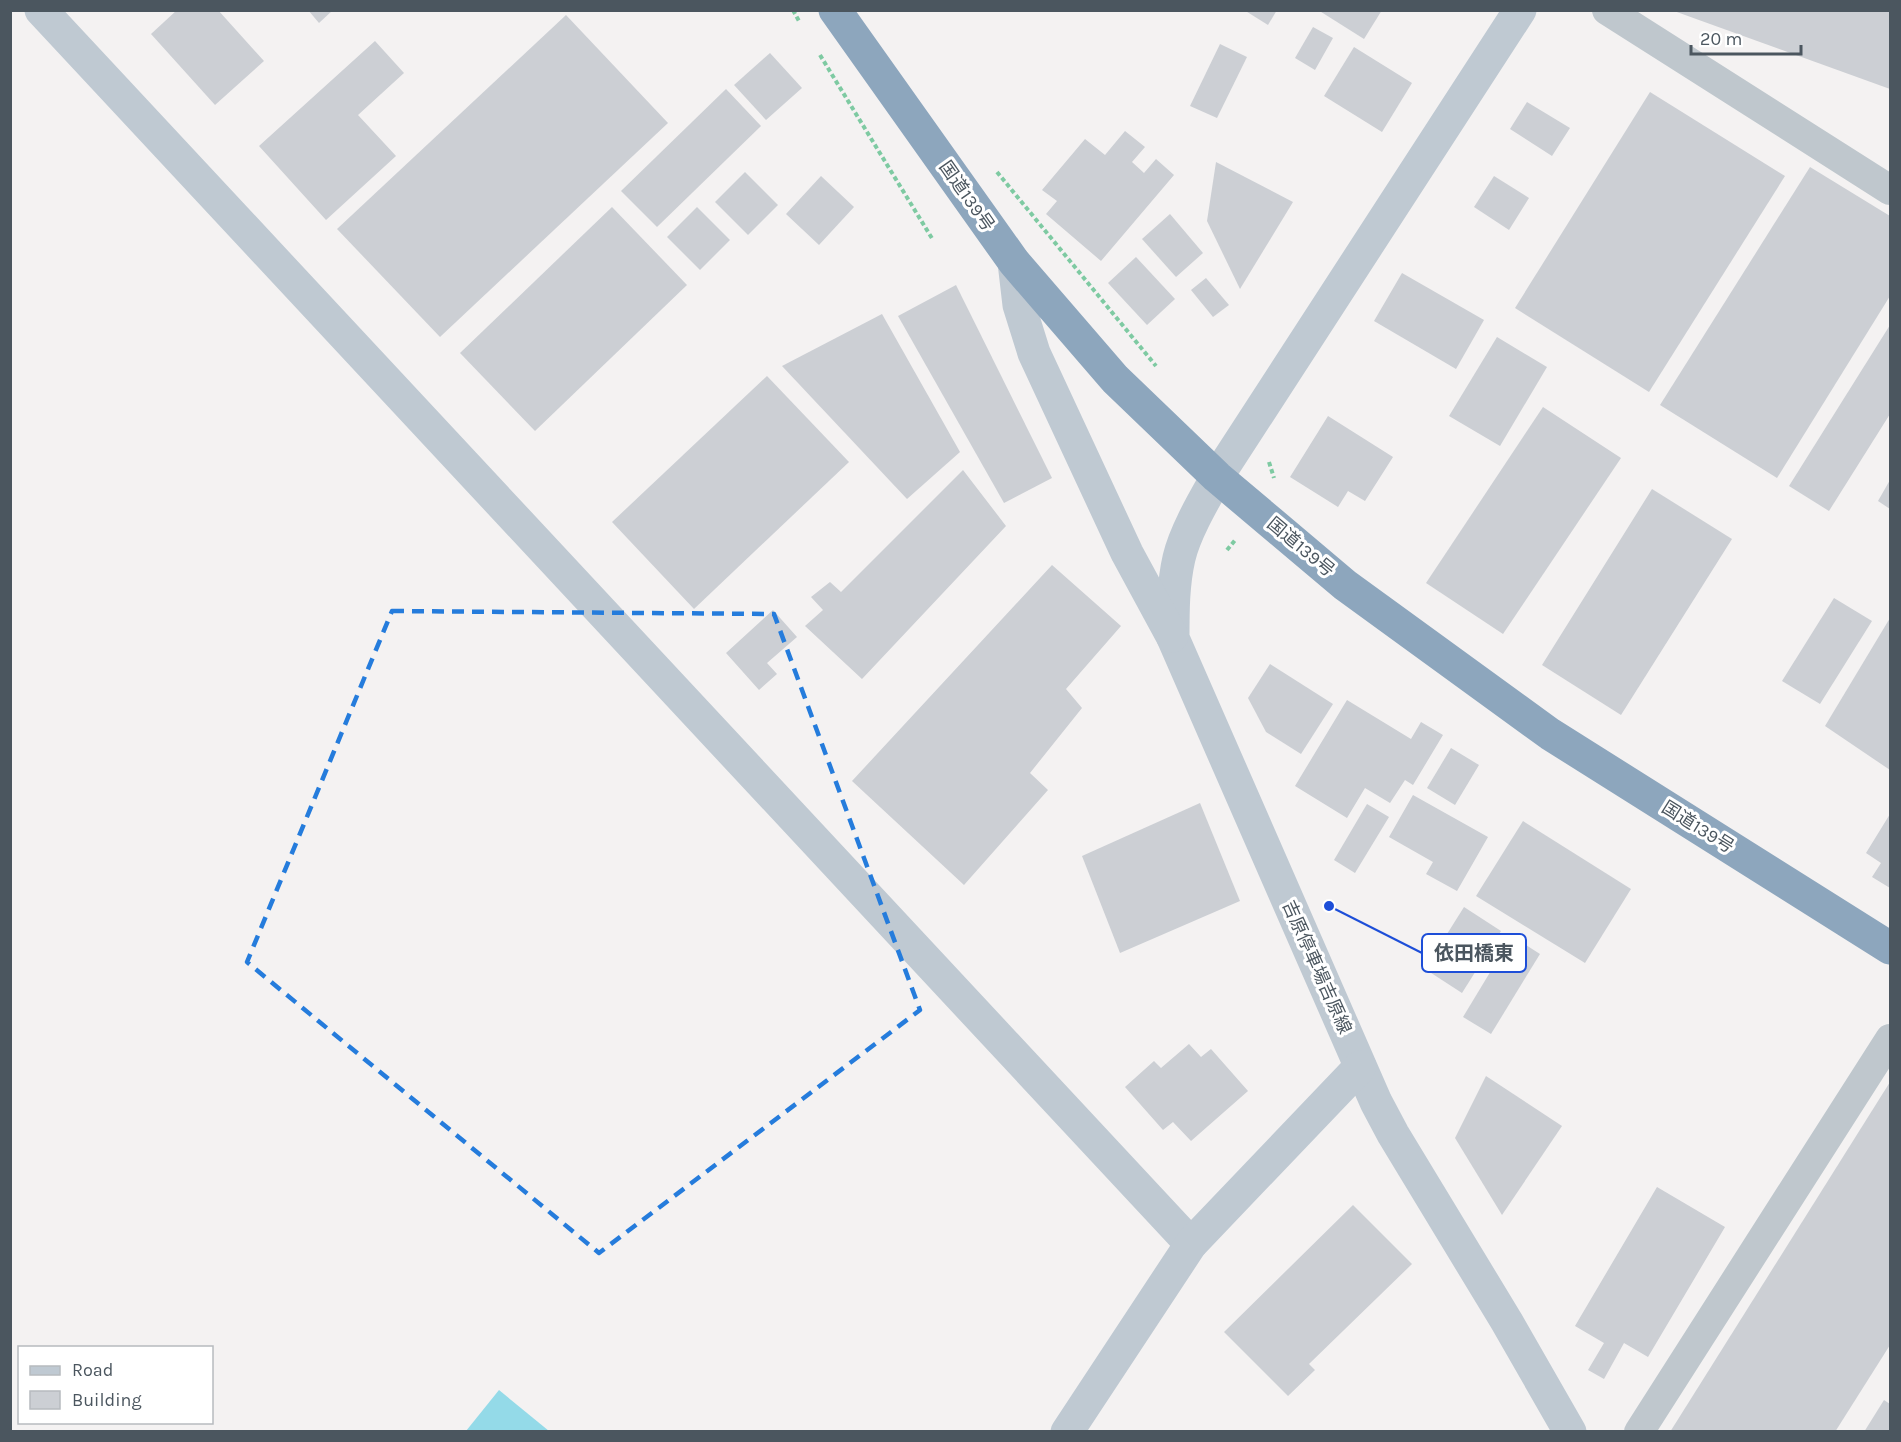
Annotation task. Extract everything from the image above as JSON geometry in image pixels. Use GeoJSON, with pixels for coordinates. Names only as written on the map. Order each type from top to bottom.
{"type":"FeatureCollection","features":[{"type":"Feature","properties":{"kind":"highway","name":"国道139号"},"geometry":{"type":"LineString","coordinates":[[835,10],[1014,262],[1115,379],[1217,477],[1345,585],[1550,734],[1890,948]]}},
{"type":"Feature","properties":{"kind":"street"},"geometry":{"type":"LineString","coordinates":[[41,10],[1191,1244]]}},
{"type":"Feature","properties":{"kind":"street","name":"吉原停車場吉原線"},"geometry":{"type":"LineString","coordinates":[[1520,10],[1217,477],[1179,556],[1173,596],[1173,638],[1360,1067],[1393,1134],[1570,1431]]}},
{"type":"Feature","properties":{"kind":"street"},"geometry":{"type":"LineString","coordinates":[[1607,10],[1890,190]]}},
{"type":"Feature","properties":{"kind":"street"},"geometry":{"type":"LineString","coordinates":[[1014,262],[1019,305],[1034,353],[1127,553],[1173,638]]}},
{"type":"Feature","properties":{"kind":"street"},"geometry":{"type":"LineString","coordinates":[[1639,1431],[1890,1039]]}},
{"type":"Feature","properties":{"kind":"street"},"geometry":{"type":"LineString","coordinates":[[1067,1431],[1191,1244],[1360,1067]]}},
{"type":"Feature","properties":{"kind":"path"},"geometry":{"type":"LineString","coordinates":[[793,10],[806,32]]}},
{"type":"Feature","properties":{"kind":"path"},"geometry":{"type":"LineString","coordinates":[[818,51],[933,240]]}},
{"type":"Feature","properties":{"kind":"path"},"geometry":{"type":"LineString","coordinates":[[994,169],[1160,370]]}},
{"type":"Feature","properties":{"kind":"highlighted area"},"geometry":{"type":"Polygon","coordinates":[[[392,611],[774,614],[920,1010],[599,1253],[247,962],[392,611]]]}},
{"type":"Feature","properties":{"kind":"water"},"geometry":{"type":"Polygon","coordinates":[[[499,1390],[549,1431],[466,1431],[499,1390]]]}},
{"type":"Feature","properties":{"kind":"building"},"geometry":{"type":"Polygon","coordinates":[[[177,10],[218,10],[264,61],[215,105],[151,34],[177,10]]]}},
{"type":"Feature","properties":{"kind":"building"},"geometry":{"type":"Polygon","coordinates":[[[308,10],[333,10],[319,23],[308,10]]]}},
{"type":"Feature","properties":{"kind":"building"},"geometry":{"type":"Polygon","coordinates":[[[1244,10],[1277,10],[1268,25],[1244,10]]]}},
{"type":"Feature","properties":{"kind":"building"},"geometry":{"type":"Polygon","coordinates":[[[1318,10],[1382,10],[1364,39],[1318,10]]]}},
{"type":"Feature","properties":{"kind":"building"},"geometry":{"type":"Polygon","coordinates":[[[1890,10],[1890,89],[1674,11],[1890,10]]]}},
{"type":"Feature","properties":{"kind":"building"},"geometry":{"type":"Polygon","coordinates":[[[566,15],[668,123],[440,337],[337,229],[566,15]]]}},
{"type":"Feature","properties":{"kind":"building"},"geometry":{"type":"Polygon","coordinates":[[[1313,27],[1333,38],[1315,70],[1295,58],[1313,27]]]}},
{"type":"Feature","properties":{"kind":"building"},"geometry":{"type":"Polygon","coordinates":[[[375,41],[404,73],[358,115],[396,156],[326,220],[259,146],[375,41]]]}},
{"type":"Feature","properties":{"kind":"building"},"geometry":{"type":"Polygon","coordinates":[[[1220,44],[1247,57],[1217,118],[1190,106],[1220,44]]]}},
{"type":"Feature","properties":{"kind":"building"},"geometry":{"type":"Polygon","coordinates":[[[1354,47],[1412,83],[1382,132],[1324,96],[1354,47]]]}},
{"type":"Feature","properties":{"kind":"building"},"geometry":{"type":"Polygon","coordinates":[[[770,53],[802,88],[766,120],[734,85],[770,53]]]}},
{"type":"Feature","properties":{"kind":"building"},"geometry":{"type":"Polygon","coordinates":[[[726,89],[761,126],[657,227],[621,191],[726,89]]]}},
{"type":"Feature","properties":{"kind":"building"},"geometry":{"type":"Polygon","coordinates":[[[1650,92],[1785,176],[1649,392],[1515,308],[1650,92]]]}},
{"type":"Feature","properties":{"kind":"building"},"geometry":{"type":"Polygon","coordinates":[[[1527,102],[1570,128],[1552,156],[1510,129],[1527,102]]]}},
{"type":"Feature","properties":{"kind":"building"},"geometry":{"type":"Polygon","coordinates":[[[1125,131],[1145,147],[1132,162],[1144,173],[1156,159],[1174,175],[1101,261],[1046,214],[1057,201],[1042,190],[1085,139],[1105,155],[1125,131]]]}},
{"type":"Feature","properties":{"kind":"building"},"geometry":{"type":"Polygon","coordinates":[[[1216,162],[1293,202],[1240,289],[1207,221],[1216,162]]]}},
{"type":"Feature","properties":{"kind":"building"},"geometry":{"type":"Polygon","coordinates":[[[1810,167],[1890,216],[1890,296],[1777,478],[1660,405],[1810,167]]]}},
{"type":"Feature","properties":{"kind":"building"},"geometry":{"type":"Polygon","coordinates":[[[745,172],[778,205],[748,235],[715,202],[745,172]]]}},
{"type":"Feature","properties":{"kind":"building"},"geometry":{"type":"Polygon","coordinates":[[[821,176],[854,207],[819,245],[786,214],[821,176]]]}},
{"type":"Feature","properties":{"kind":"building"},"geometry":{"type":"Polygon","coordinates":[[[1494,176],[1529,198],[1509,230],[1474,207],[1494,176]]]}},
{"type":"Feature","properties":{"kind":"building"},"geometry":{"type":"Polygon","coordinates":[[[612,207],[687,285],[535,431],[460,353],[612,207]]]}},
{"type":"Feature","properties":{"kind":"building"},"geometry":{"type":"Polygon","coordinates":[[[697,207],[730,240],[700,270],[667,237],[697,207]]]}},
{"type":"Feature","properties":{"kind":"building"},"geometry":{"type":"Polygon","coordinates":[[[1170,214],[1203,253],[1176,277],[1142,239],[1170,214]]]}},
{"type":"Feature","properties":{"kind":"building"},"geometry":{"type":"Polygon","coordinates":[[[1136,257],[1175,299],[1147,325],[1108,283],[1136,257]]]}},
{"type":"Feature","properties":{"kind":"building"},"geometry":{"type":"Polygon","coordinates":[[[1402,273],[1484,320],[1456,369],[1374,321],[1402,273]]]}},
{"type":"Feature","properties":{"kind":"building"},"geometry":{"type":"Polygon","coordinates":[[[1206,278],[1229,305],[1213,317],[1191,290],[1206,278]]]}},
{"type":"Feature","properties":{"kind":"building"},"geometry":{"type":"Polygon","coordinates":[[[956,285],[1052,478],[1004,503],[898,316],[956,285]]]}},
{"type":"Feature","properties":{"kind":"building"},"geometry":{"type":"Polygon","coordinates":[[[882,314],[960,452],[907,499],[782,366],[882,314]]]}},
{"type":"Feature","properties":{"kind":"building"},"geometry":{"type":"Polygon","coordinates":[[[1890,325],[1890,414],[1829,511],[1789,486],[1890,325]]]}},
{"type":"Feature","properties":{"kind":"building"},"geometry":{"type":"Polygon","coordinates":[[[1497,337],[1547,367],[1500,446],[1449,416],[1497,337]]]}},
{"type":"Feature","properties":{"kind":"building"},"geometry":{"type":"Polygon","coordinates":[[[767,376],[849,462],[694,609],[612,522],[767,376]]]}},
{"type":"Feature","properties":{"kind":"building"},"geometry":{"type":"Polygon","coordinates":[[[1543,407],[1621,458],[1503,634],[1426,583],[1543,407]]]}},
{"type":"Feature","properties":{"kind":"building"},"geometry":{"type":"Polygon","coordinates":[[[1328,416],[1393,457],[1365,501],[1348,491],[1338,507],[1290,477],[1328,416]]]}},
{"type":"Feature","properties":{"kind":"building"},"geometry":{"type":"Polygon","coordinates":[[[963,470],[1006,526],[862,679],[805,626],[823,610],[811,597],[830,582],[841,592],[963,470]]]}},
{"type":"Feature","properties":{"kind":"building"},"geometry":{"type":"Polygon","coordinates":[[[1890,480],[1890,509],[1878,501],[1890,480]]]}},
{"type":"Feature","properties":{"kind":"building"},"geometry":{"type":"Polygon","coordinates":[[[1652,489],[1732,539],[1621,715],[1542,665],[1652,489]]]}},
{"type":"Feature","properties":{"kind":"building"},"geometry":{"type":"Polygon","coordinates":[[[1052,565],[1121,626],[1066,689],[1082,708],[1030,773],[1048,790],[964,885],[852,781],[1052,565]]]}},
{"type":"Feature","properties":{"kind":"building"},"geometry":{"type":"Polygon","coordinates":[[[1834,598],[1872,621],[1820,704],[1782,681],[1834,598]]]}},
{"type":"Feature","properties":{"kind":"building"},"geometry":{"type":"Polygon","coordinates":[[[773,610],[797,637],[767,663],[777,674],[759,690],[726,653],[773,610]]]}},
{"type":"Feature","properties":{"kind":"building"},"geometry":{"type":"Polygon","coordinates":[[[1890,618],[1890,770],[1825,726],[1890,618]]]}},
{"type":"Feature","properties":{"kind":"building"},"geometry":{"type":"Polygon","coordinates":[[[1270,664],[1333,704],[1301,754],[1266,732],[1248,698],[1270,664]]]}},
{"type":"Feature","properties":{"kind":"building"},"geometry":{"type":"Polygon","coordinates":[[[1347,700],[1411,739],[1421,722],[1443,735],[1413,785],[1405,780],[1390,803],[1365,788],[1347,818],[1295,786],[1347,700]]]}},
{"type":"Feature","properties":{"kind":"building"},"geometry":{"type":"Polygon","coordinates":[[[1451,748],[1479,765],[1455,805],[1427,788],[1451,748]]]}},
{"type":"Feature","properties":{"kind":"building"},"geometry":{"type":"Polygon","coordinates":[[[1413,795],[1488,837],[1457,891],[1426,874],[1433,862],[1389,837],[1413,795]]]}},
{"type":"Feature","properties":{"kind":"building"},"geometry":{"type":"Polygon","coordinates":[[[1200,803],[1240,901],[1120,953],[1082,856],[1200,803]]]}},
{"type":"Feature","properties":{"kind":"building"},"geometry":{"type":"Polygon","coordinates":[[[1367,804],[1389,817],[1355,873],[1334,860],[1367,804]]]}},
{"type":"Feature","properties":{"kind":"building"},"geometry":{"type":"Polygon","coordinates":[[[1890,814],[1890,888],[1872,877],[1881,863],[1866,853],[1890,814]]]}},
{"type":"Feature","properties":{"kind":"building"},"geometry":{"type":"Polygon","coordinates":[[[1523,821],[1631,889],[1585,963],[1476,896],[1523,821]]]}},
{"type":"Feature","properties":{"kind":"building"},"geometry":{"type":"Polygon","coordinates":[[[1464,907],[1501,931],[1462,993],[1425,969],[1464,907]]]}},
{"type":"Feature","properties":{"kind":"building"},"geometry":{"type":"Polygon","coordinates":[[[1512,936],[1540,954],[1491,1034],[1463,1017],[1512,936]]]}},
{"type":"Feature","properties":{"kind":"building"},"geometry":{"type":"Polygon","coordinates":[[[1189,1044],[1201,1057],[1211,1049],[1248,1091],[1191,1141],[1173,1122],[1163,1130],[1125,1087],[1154,1061],[1161,1068],[1189,1044]]]}},
{"type":"Feature","properties":{"kind":"building"},"geometry":{"type":"Polygon","coordinates":[[[1486,1076],[1562,1126],[1502,1215],[1455,1138],[1486,1076]]]}},
{"type":"Feature","properties":{"kind":"building"},"geometry":{"type":"Polygon","coordinates":[[[1890,1082],[1890,1345],[1835,1432],[1670,1432],[1890,1082]]]}},
{"type":"Feature","properties":{"kind":"building"},"geometry":{"type":"Polygon","coordinates":[[[1657,1187],[1725,1227],[1648,1357],[1624,1343],[1604,1379],[1588,1370],[1604,1343],[1575,1326],[1657,1187]]]}},
{"type":"Feature","properties":{"kind":"building"},"geometry":{"type":"Polygon","coordinates":[[[1353,1205],[1412,1264],[1309,1364],[1315,1370],[1288,1396],[1224,1332],[1353,1205]]]}},
{"type":"Feature","properties":{"kind":"building"},"geometry":{"type":"Polygon","coordinates":[[[1884,1400],[1890,1404],[1890,1432],[1864,1432],[1884,1400]]]}},
{"type":"Feature","properties":{"kind":"place","name":"依田橋東"},"geometry":{"type":"Point","coordinates":[1329,906]}}]}
